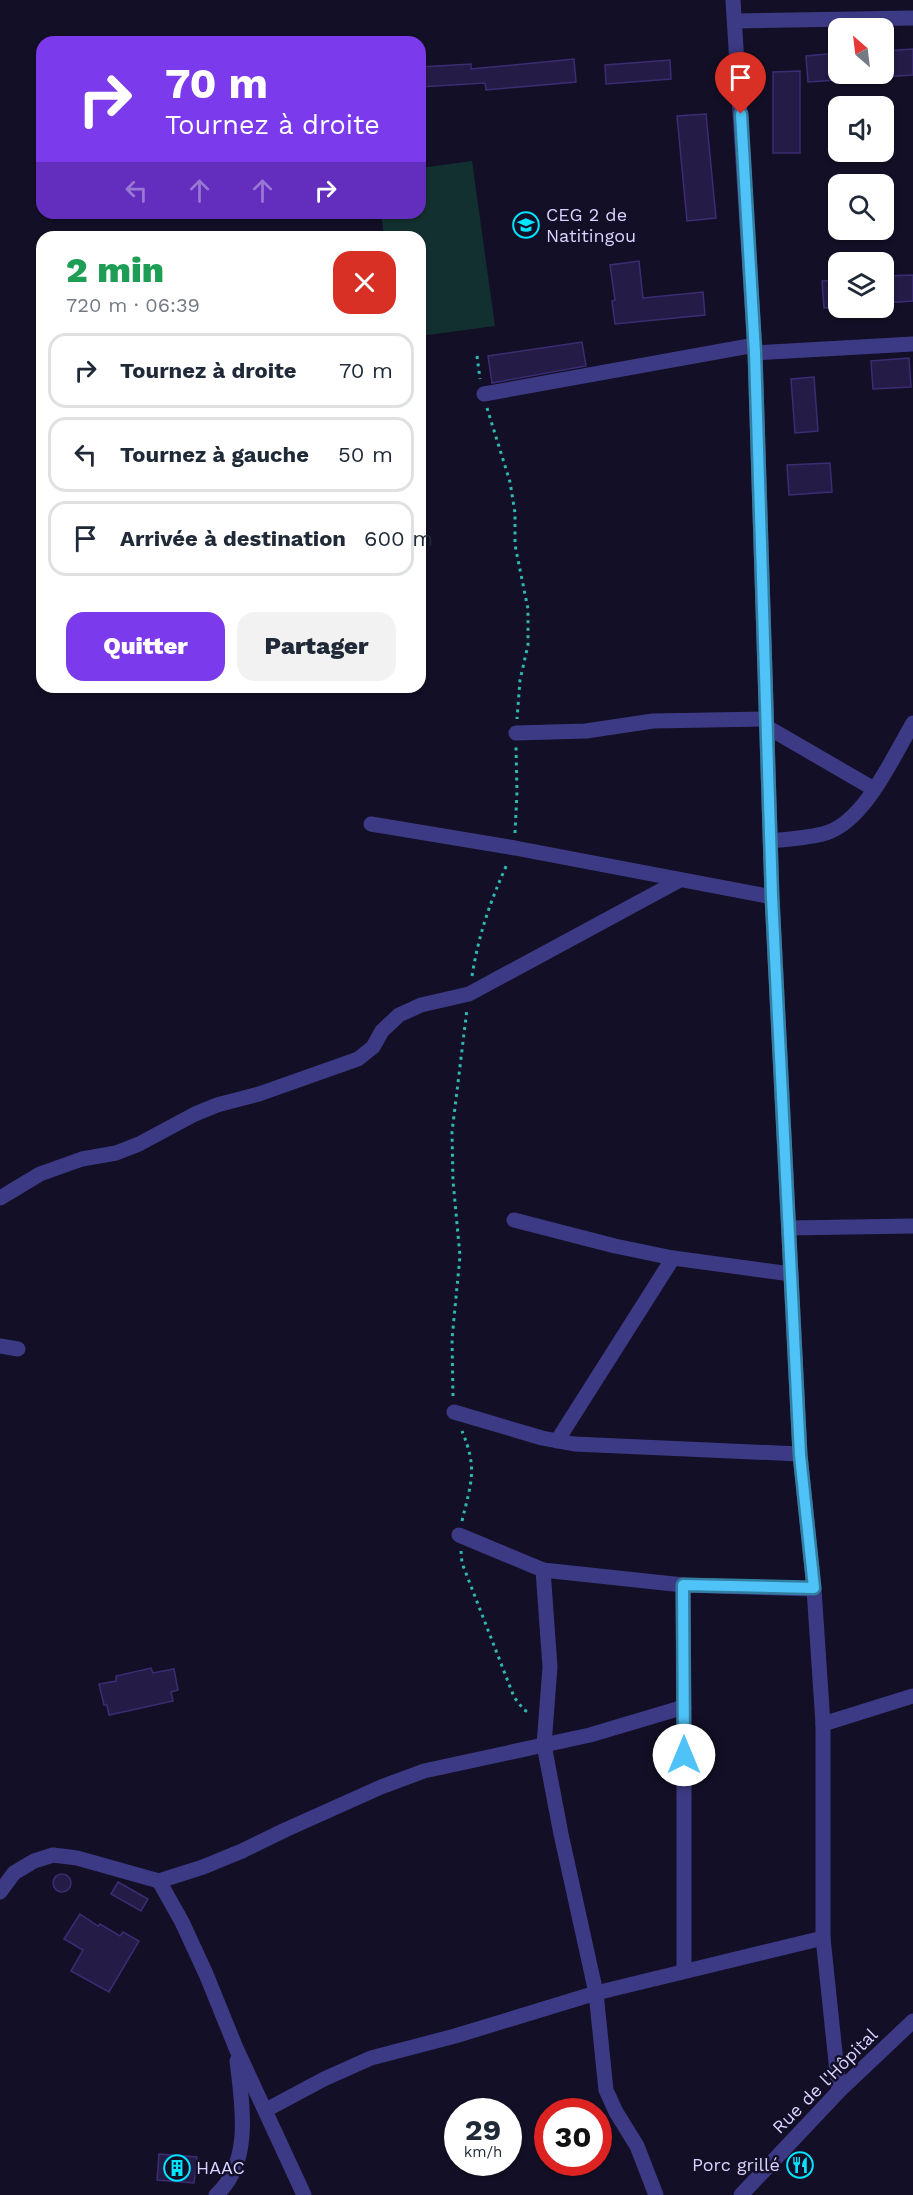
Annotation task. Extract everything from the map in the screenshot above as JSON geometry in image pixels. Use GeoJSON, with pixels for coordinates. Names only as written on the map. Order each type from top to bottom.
{"type":"FeatureCollection","features":[{"type":"Feature","properties":{"kind":"street"},"geometry":{"type":"LineString","coordinates":[[733,0],[755,349],[772,897],[800,1455],[814,1588],[823,1724],[824,1938],[839,2091]]}},
{"type":"Feature","properties":{"kind":"street"},"geometry":{"type":"LineString","coordinates":[[735,21],[913,18]]}},
{"type":"Feature","properties":{"kind":"street"},"geometry":{"type":"LineString","coordinates":[[484,394],[755,349],[913,344]]}},
{"type":"Feature","properties":{"kind":"street"},"geometry":{"type":"LineString","coordinates":[[516,733],[586,730],[653,721],[766,723],[874,789]]}},
{"type":"Feature","properties":{"kind":"street"},"geometry":{"type":"LineString","coordinates":[[771,842],[825,833],[841,826],[854,816],[874,789],[913,723]]}},
{"type":"Feature","properties":{"kind":"street"},"geometry":{"type":"LineString","coordinates":[[371,824],[514,848],[772,897]]}},
{"type":"Feature","properties":{"kind":"street"},"geometry":{"type":"LineString","coordinates":[[0,1198],[40,1174],[82,1159],[116,1153],[217,1105],[259,1094],[358,1059],[373,1047],[382,1031],[399,1015],[422,1005],[469,994],[680,880]]}},
{"type":"Feature","properties":{"kind":"street"},"geometry":{"type":"LineString","coordinates":[[514,1220],[615,1246],[673,1258],[791,1274]]}},
{"type":"Feature","properties":{"kind":"street"},"geometry":{"type":"LineString","coordinates":[[789,1228],[913,1226]]}},
{"type":"Feature","properties":{"kind":"street"},"geometry":{"type":"LineString","coordinates":[[557,1441],[673,1258]]}},
{"type":"Feature","properties":{"kind":"street"},"geometry":{"type":"LineString","coordinates":[[0,1346],[18,1348]]}},
{"type":"Feature","properties":{"kind":"street"},"geometry":{"type":"LineString","coordinates":[[454,1412],[574,1444],[800,1455]]}},
{"type":"Feature","properties":{"kind":"street"},"geometry":{"type":"LineString","coordinates":[[459,1535],[543,1570],[683,1585],[814,1588]]}},
{"type":"Feature","properties":{"kind":"street"},"geometry":{"type":"LineString","coordinates":[[543,1570],[549,1667],[544,1745],[596,1993],[606,2091],[637,2146],[656,2195]]}},
{"type":"Feature","properties":{"kind":"street"},"geometry":{"type":"LineString","coordinates":[[683,1585],[684,1971]]}},
{"type":"Feature","properties":{"kind":"street"},"geometry":{"type":"LineString","coordinates":[[823,1724],[913,1696]]}},
{"type":"Feature","properties":{"kind":"street"},"geometry":{"type":"LineString","coordinates":[[0,1892],[14,1873],[34,1861],[54,1855],[77,1858],[159,1881],[242,1851],[285,1830],[423,1771],[591,1735],[684,1707]]}},
{"type":"Feature","properties":{"kind":"street"},"geometry":{"type":"LineString","coordinates":[[159,1881],[182,1922],[236,2048],[304,2195]]}},
{"type":"Feature","properties":{"kind":"street"},"geometry":{"type":"LineString","coordinates":[[266,2110],[324,2079],[371,2058],[455,2036],[596,1993],[824,1938]]}},
{"type":"Feature","properties":{"kind":"street","name":"Rue de l'Hôpital"},"geometry":{"type":"LineString","coordinates":[[741,2195],[839,2091],[913,2021]]}},
{"type":"Feature","properties":{"kind":"street"},"geometry":{"type":"LineString","coordinates":[[216,2195],[231,2176],[239,2155],[243,2131],[236,2048]]}},
{"type":"Feature","properties":{"kind":"path"},"geometry":{"type":"LineString","coordinates":[[477,356],[489,418],[510,482],[515,513],[515,545],[528,609],[528,645],[520,680],[516,733],[518,792],[514,848],[488,908],[478,943],[469,994],[452,1132],[453,1181],[460,1256],[451,1375],[454,1412],[469,1447],[473,1463],[472,1479],[459,1535],[462,1563],[514,1696],[524,1710],[546,1721]]}},
{"type":"Feature","properties":{"kind":"green space"},"geometry":{"type":"Polygon","coordinates":[[[472,161],[495,326],[426,335],[426,231],[383,231],[382,219],[426,219],[426,167],[472,161]]]}},
{"type":"Feature","properties":{"kind":"building"},"geometry":{"type":"Polygon","coordinates":[[[913,49],[913,75],[894,76],[894,50],[913,49]]]}},
{"type":"Feature","properties":{"kind":"building"},"geometry":{"type":"Polygon","coordinates":[[[828,54],[828,81],[808,82],[806,56],[828,54]]]}},
{"type":"Feature","properties":{"kind":"building"},"geometry":{"type":"Polygon","coordinates":[[[574,59],[576,82],[486,90],[485,83],[426,87],[426,67],[471,64],[471,69],[574,59]]]}},
{"type":"Feature","properties":{"kind":"building"},"geometry":{"type":"Polygon","coordinates":[[[670,60],[671,79],[606,84],[605,65],[670,60]]]}},
{"type":"Feature","properties":{"kind":"building"},"geometry":{"type":"Polygon","coordinates":[[[800,71],[800,153],[773,153],[773,72],[800,71]]]}},
{"type":"Feature","properties":{"kind":"building"},"geometry":{"type":"Polygon","coordinates":[[[706,114],[716,218],[687,221],[677,116],[706,114]]]}},
{"type":"Feature","properties":{"kind":"building"},"geometry":{"type":"Polygon","coordinates":[[[639,261],[643,298],[703,292],[705,315],[615,324],[612,301],[615,300],[610,265],[639,261]]]}},
{"type":"Feature","properties":{"kind":"building"},"geometry":{"type":"Polygon","coordinates":[[[913,275],[913,301],[894,302],[894,276],[913,275]]]}},
{"type":"Feature","properties":{"kind":"building"},"geometry":{"type":"Polygon","coordinates":[[[822,281],[828,281],[828,308],[824,308],[822,281]]]}},
{"type":"Feature","properties":{"kind":"building"},"geometry":{"type":"Polygon","coordinates":[[[582,342],[586,366],[492,383],[488,356],[582,342]]]}},
{"type":"Feature","properties":{"kind":"building"},"geometry":{"type":"Polygon","coordinates":[[[909,358],[911,387],[873,389],[871,361],[909,358]]]}},
{"type":"Feature","properties":{"kind":"building"},"geometry":{"type":"Polygon","coordinates":[[[814,377],[818,431],[795,433],[791,379],[814,377]]]}},
{"type":"Feature","properties":{"kind":"building"},"geometry":{"type":"Polygon","coordinates":[[[830,463],[832,492],[789,495],[787,465],[830,463]]]}},
{"type":"Feature","properties":{"kind":"building"},"geometry":{"type":"Polygon","coordinates":[[[151,1668],[153,1673],[174,1669],[178,1690],[171,1692],[173,1701],[109,1715],[99,1684],[116,1681],[116,1676],[151,1668]]]}},
{"type":"Feature","properties":{"kind":"building"},"geometry":{"type":"Polygon","coordinates":[[[62,1874],[68,1877],[71,1883],[68,1889],[62,1892],[56,1889],[53,1883],[56,1877],[62,1874]]]}},
{"type":"Feature","properties":{"kind":"building"},"geometry":{"type":"Polygon","coordinates":[[[118,1882],[148,1899],[141,1911],[111,1894],[118,1882]]]}},
{"type":"Feature","properties":{"kind":"building"},"geometry":{"type":"Polygon","coordinates":[[[80,1914],[98,1926],[100,1924],[120,1936],[123,1932],[139,1941],[109,1992],[71,1971],[83,1950],[64,1939],[80,1914]]]}},
{"type":"Feature","properties":{"kind":"building","name":"HAAC"},"geometry":{"type":"Polygon","coordinates":[[[159,2154],[197,2157],[194,2183],[157,2180],[159,2154]]]}},
{"type":"Feature","properties":{"kind":"place","name":"CEG 2 de Natitingou"},"geometry":{"type":"Point","coordinates":[526,225]}},
{"type":"Feature","properties":{"kind":"place","name":"Porc grillé"},"geometry":{"type":"Point","coordinates":[800,2165]}},
{"type":"Feature","properties":{"kind":"place","name":"HAAC"},"geometry":{"type":"Point","coordinates":[177,2168]}},
{"type":"Feature","properties":{"kind":"route"},"geometry":{"type":"LineString","coordinates":[[684,1755],[683,1585],[814,1588],[800,1455],[776,978],[755,353],[741,114]]}}]}
